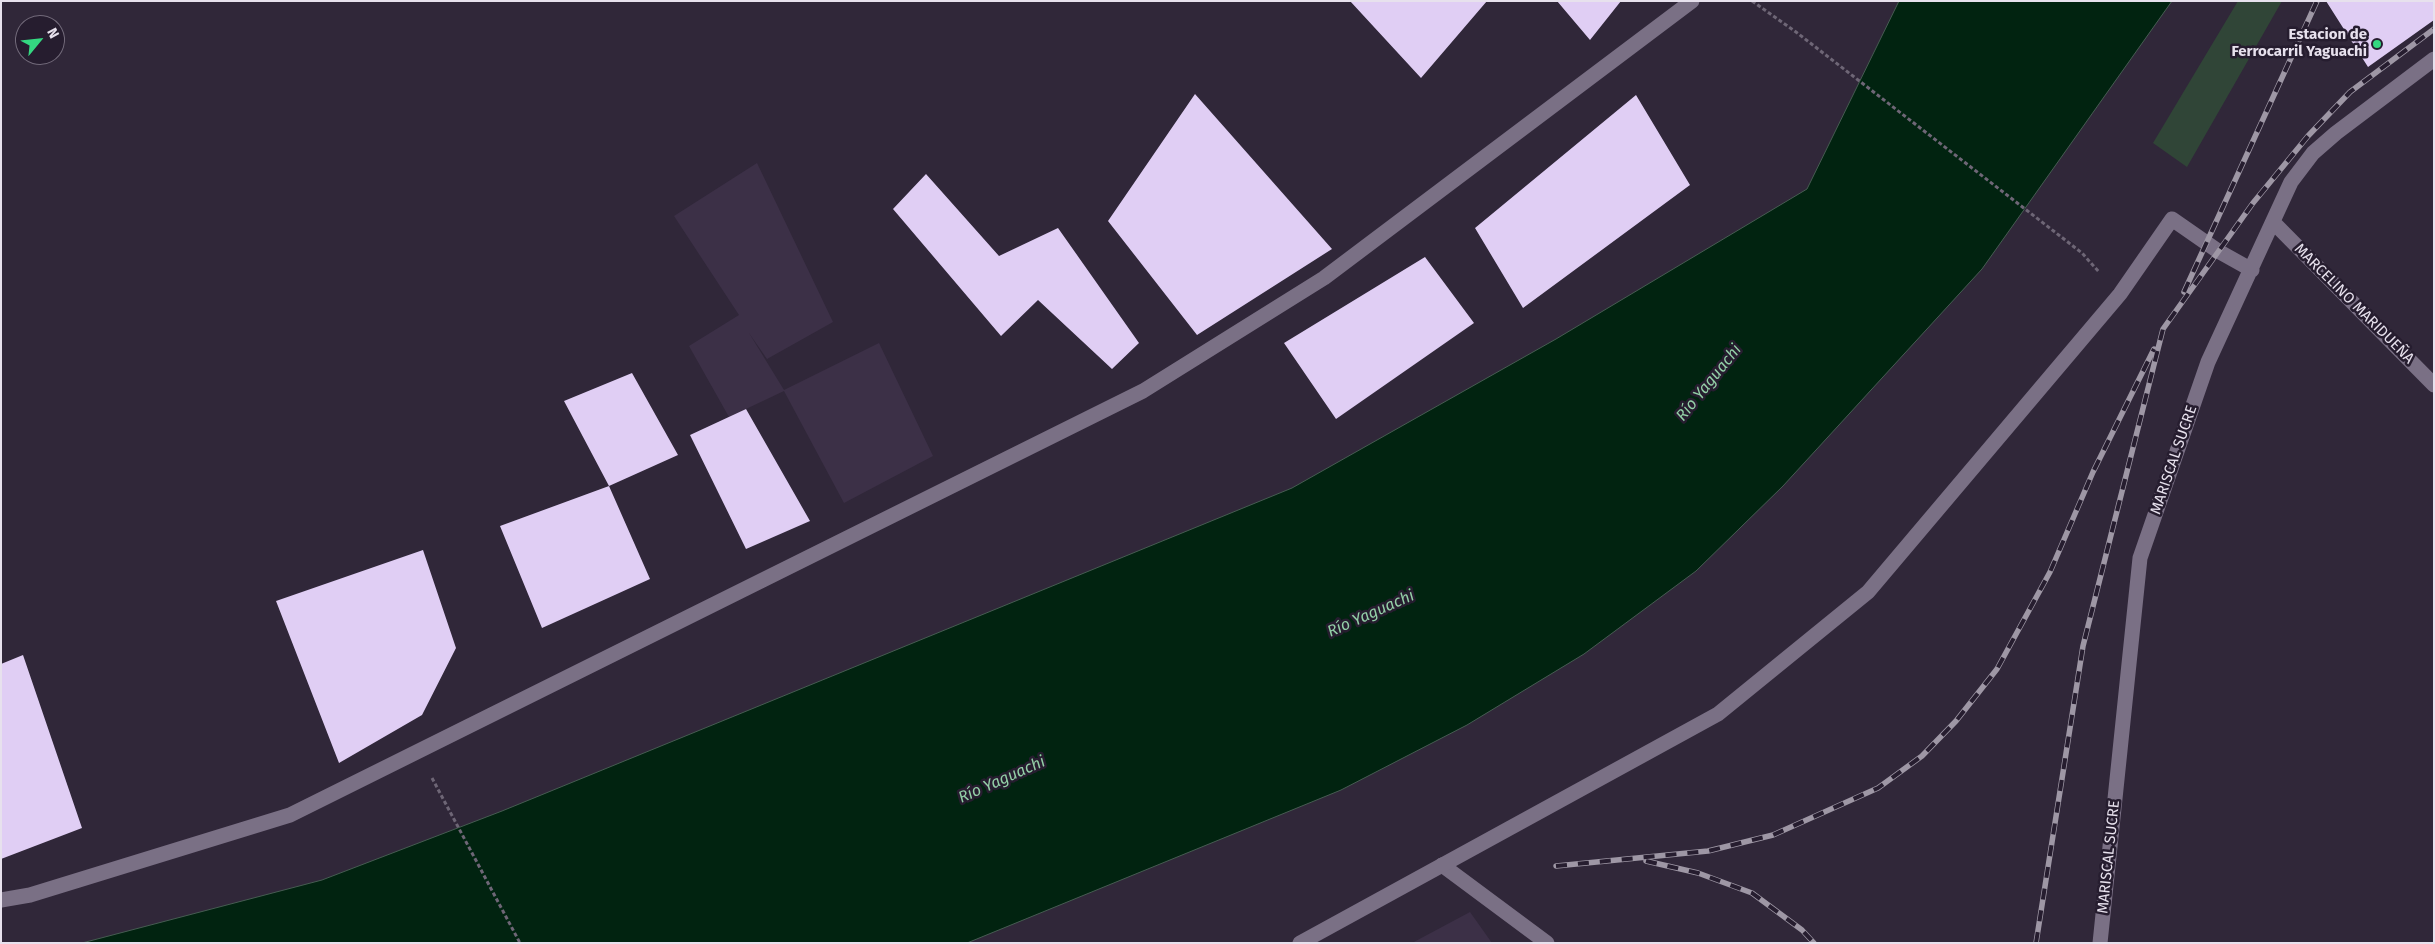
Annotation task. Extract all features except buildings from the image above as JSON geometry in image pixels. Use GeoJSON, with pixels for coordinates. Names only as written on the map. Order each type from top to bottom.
{"type":"FeatureCollection","features":[{"type":"Feature","properties":{"kind":"street"},"geometry":{"type":"LineString","coordinates":[[1,900],[30,895],[290,815],[1143,391],[1324,278],[1692,1]]}},
{"type":"Feature","properties":{"kind":"street","name":"MARISCAL SUCRE"},"geometry":{"type":"LineString","coordinates":[[2100,943],[2140,558],[2208,362],[2274,223],[2291,182],[2313,154],[2336,133],[2434,59]]}},
{"type":"Feature","properties":{"kind":"street"},"geometry":{"type":"LineString","coordinates":[[1300,943],[1718,714],[1868,592],[2120,294],[2172,219],[2218,251],[2252,270]]}},
{"type":"Feature","properties":{"kind":"street","name":"MARCELINO MARIDUEÑA"},"geometry":{"type":"LineString","coordinates":[[2274,223],[2434,385]]}},
{"type":"Feature","properties":{"kind":"street"},"geometry":{"type":"LineString","coordinates":[[1442,865],[1547,943]]}},
{"type":"Feature","properties":{"kind":"path"},"geometry":{"type":"LineString","coordinates":[[1752,1],[1796,32],[2082,253]]}},
{"type":"Feature","properties":{"kind":"path"},"geometry":{"type":"LineString","coordinates":[[418,752],[520,943]]}},
{"type":"Feature","properties":{"kind":"shaded area"},"geometry":{"type":"Polygon","coordinates":[[[2238,1],[2282,1],[2187,167],[2153,143],[2238,1]]]}},
{"type":"Feature","properties":{"kind":"shaded area"},"geometry":{"type":"Polygon","coordinates":[[[757,163],[833,322],[767,359],[749,333],[784,390],[879,343],[933,456],[844,503],[784,391],[729,417],[689,346],[739,315],[674,216],[757,163]]]}},
{"type":"Feature","properties":{"kind":"shaded area"},"geometry":{"type":"Polygon","coordinates":[[[1470,912],[1492,943],[1412,943],[1470,912]]]}},
{"type":"Feature","properties":{"kind":"water","name":"Río Yaguachi"},"geometry":{"type":"Polygon","coordinates":[[[1899,1],[2172,1],[1982,269],[1783,486],[1696,571],[1584,654],[1467,725],[1341,790],[967,943],[82,943],[322,880],[502,811],[1292,488],[1556,339],[1807,189],[1899,1]]]}},
{"type":"Feature","properties":{"kind":"railway"},"geometry":{"type":"LineString","coordinates":[[2184,292],[2317,1]]}},
{"type":"Feature","properties":{"kind":"railway"},"geometry":{"type":"LineString","coordinates":[[2036,943],[2083,646],[2163,329],[2253,203],[2308,136],[2350,92],[2434,29]]}},
{"type":"Feature","properties":{"kind":"railway"},"geometry":{"type":"LineString","coordinates":[[1556,866],[1708,851],[1773,835],[1878,788],[1922,756],[1956,721],[1997,669],[2050,572],[2093,472],[2154,349]]}},
{"type":"Feature","properties":{"kind":"railway"},"geometry":{"type":"LineString","coordinates":[[1646,861],[1698,873],[1752,893],[1802,930],[1814,943]]}},
{"type":"Feature","properties":{"kind":"place","name":"Estacion de Ferrocarril Yaguachi"},"geometry":{"type":"Point","coordinates":[2377,44]}}]}
